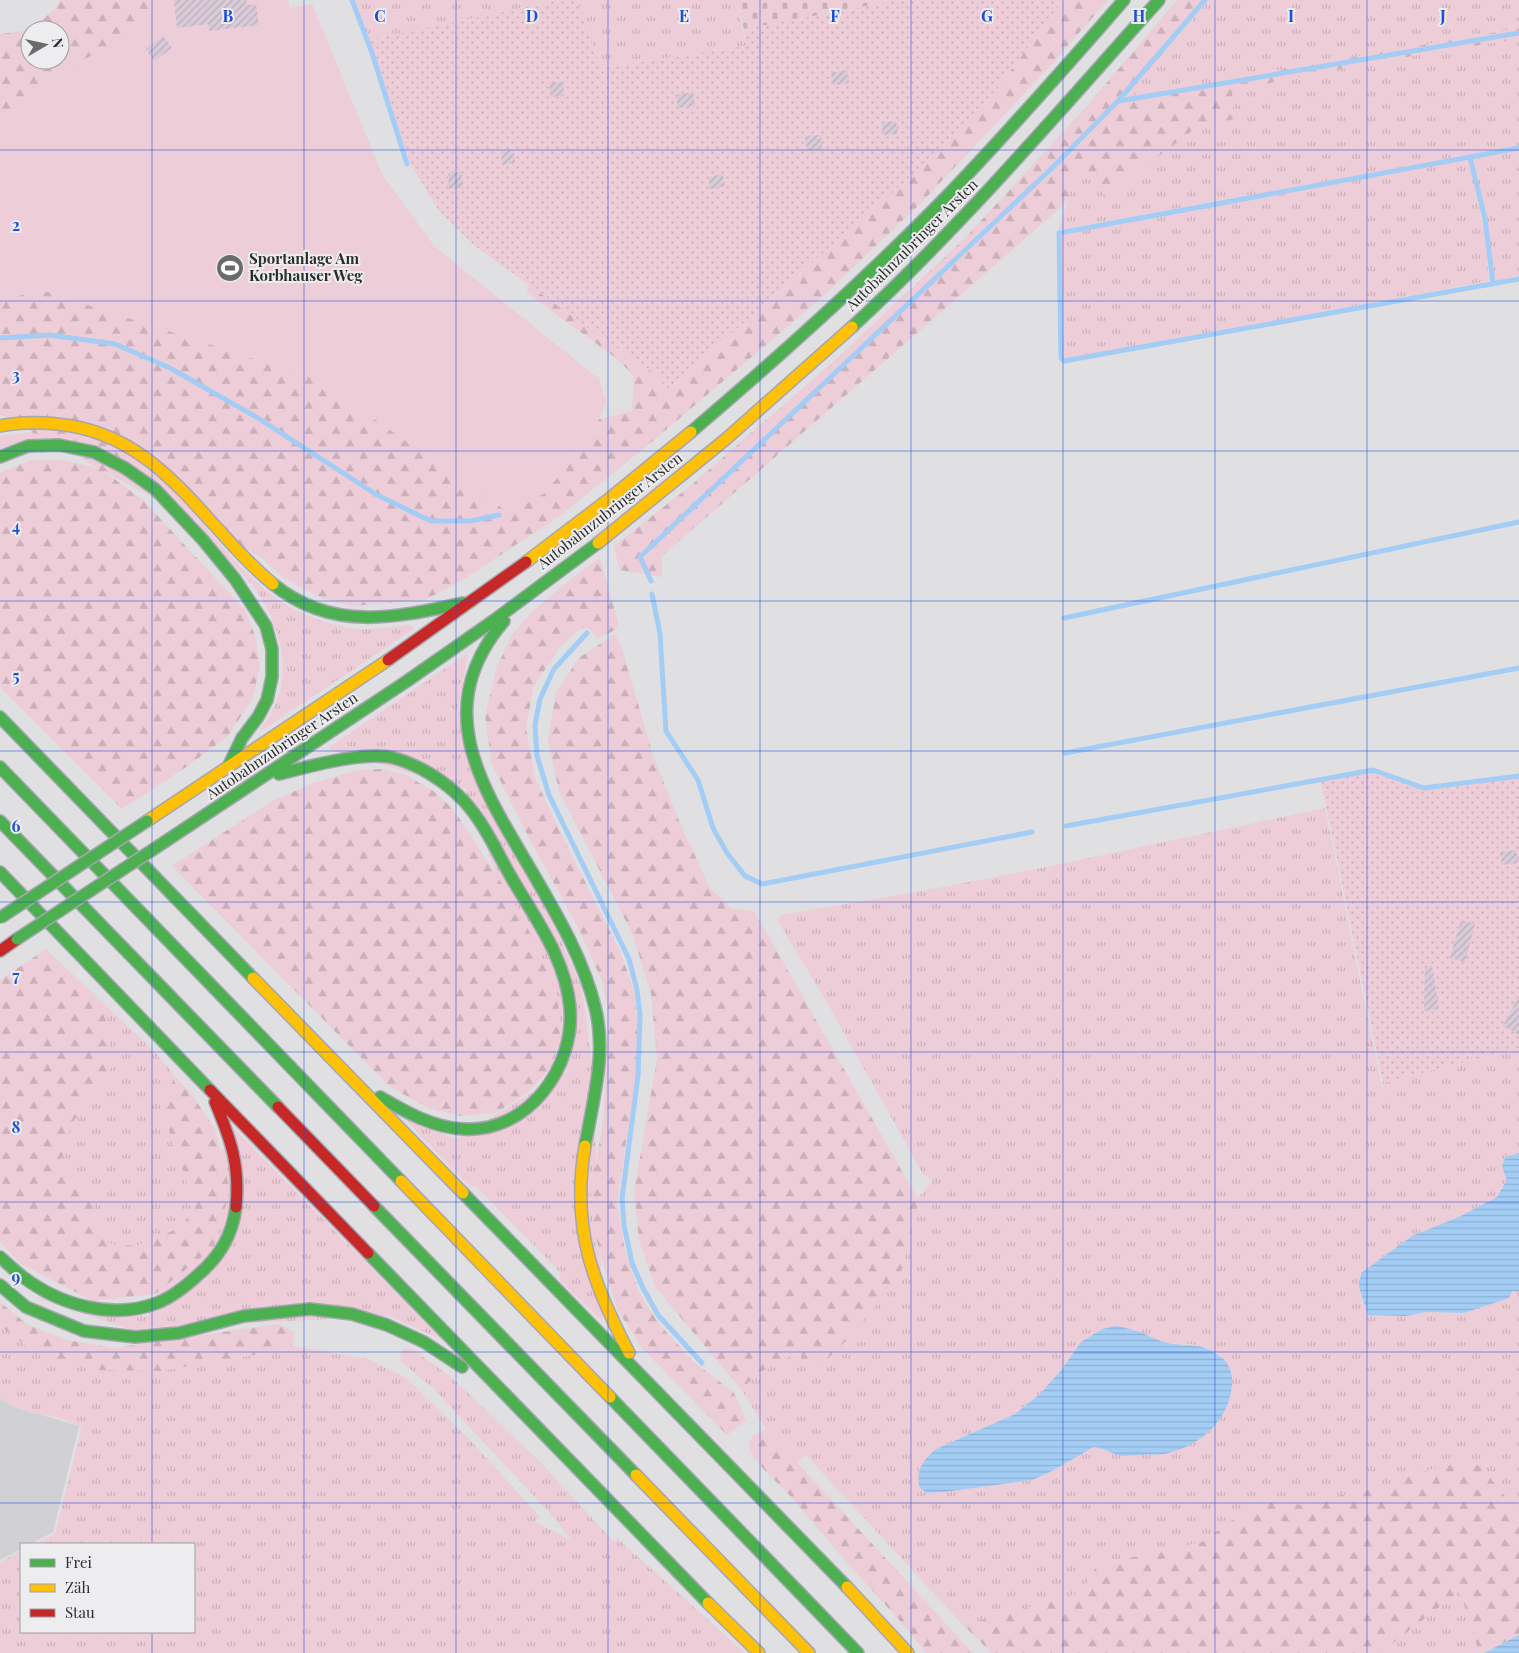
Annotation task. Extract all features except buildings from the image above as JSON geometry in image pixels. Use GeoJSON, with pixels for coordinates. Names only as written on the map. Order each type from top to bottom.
{"type":"FeatureCollection","features":[{"type":"Feature","properties":{"kind":"highway","name":"Autobahnzubringer Arsten"},"geometry":{"type":"LineString","coordinates":[[0,918],[348,688],[474,601],[669,450],[754,378],[871,270],[952,191],[1124,0]]}},
{"type":"Feature","properties":{"kind":"highway","name":"Autobahnzubringer Arsten"},"geometry":{"type":"LineString","coordinates":[[0,951],[437,660],[594,546],[726,439],[877,304],[990,189],[1159,0]]}},
{"type":"Feature","properties":{"kind":"highway"},"geometry":{"type":"LineString","coordinates":[[0,426],[13,423],[45,422],[80,427],[107,436],[146,456],[172,479],[257,571],[287,595],[331,614],[358,618],[405,616],[474,601]]}},
{"type":"Feature","properties":{"kind":"highway"},"geometry":{"type":"LineString","coordinates":[[0,457],[28,446],[59,446],[94,452],[117,464],[155,489],[203,540],[235,579],[266,626],[272,649],[272,677],[267,700],[258,717],[242,738],[228,768]]}},
{"type":"Feature","properties":{"kind":"highway"},"geometry":{"type":"LineString","coordinates":[[531,593],[493,632],[474,671],[468,692],[467,719],[470,744],[479,774],[495,808],[563,929],[578,960],[597,1016],[600,1048],[594,1098],[583,1156],[580,1214],[591,1269],[597,1287],[643,1379]]}},
{"type":"Feature","properties":{"kind":"highway"},"geometry":{"type":"LineString","coordinates":[[0,717],[873,1613],[908,1653]]}},
{"type":"Feature","properties":{"kind":"highway"},"geometry":{"type":"LineString","coordinates":[[258,780],[309,766],[350,758],[387,756],[424,770],[457,794],[481,823],[547,939],[565,983],[570,1008],[570,1034],[564,1056],[555,1077],[543,1095],[528,1108],[512,1118],[481,1128],[462,1129],[440,1126],[400,1109],[352,1080]]}},
{"type":"Feature","properties":{"kind":"highway"},"geometry":{"type":"LineString","coordinates":[[0,767],[858,1653]]}},
{"type":"Feature","properties":{"kind":"highway"},"geometry":{"type":"LineString","coordinates":[[0,821],[809,1653]]}},
{"type":"Feature","properties":{"kind":"highway"},"geometry":{"type":"LineString","coordinates":[[0,872],[675,1571],[759,1653]]}},
{"type":"Feature","properties":{"kind":"highway"},"geometry":{"type":"LineString","coordinates":[[0,1257],[14,1272],[55,1298],[84,1308],[118,1312],[151,1305],[174,1294],[198,1276],[224,1247],[235,1216],[238,1188],[233,1148],[210,1089]]}},
{"type":"Feature","properties":{"kind":"highway"},"geometry":{"type":"LineString","coordinates":[[0,1285],[26,1307],[84,1331],[135,1337],[179,1333],[244,1316],[291,1311],[310,1309],[352,1314],[387,1325],[424,1342],[500,1390]]}},
{"type":"Feature","properties":{"kind":"shaded area"},"geometry":{"type":"Polygon","coordinates":[[[0,1398],[14,1407],[79,1426],[53,1532],[32,1543],[20,1543],[20,1550],[0,1560],[0,1398]]]}},
{"type":"Feature","properties":{"kind":"green space"},"geometry":{"type":"Polygon","coordinates":[[[60,0],[172,0],[175,27],[0,120],[0,34],[20,31],[20,70],[70,70],[70,20],[42,20],[55,9],[60,0]]]}},
{"type":"Feature","properties":{"kind":"green space","name":"Sportanlage Am Korbhauser Weg"},"geometry":{"type":"Polygon","coordinates":[[[151,0],[288,0],[290,8],[312,4],[383,176],[435,247],[599,379],[606,402],[599,419],[575,456],[545,493],[508,512],[317,379],[39,289],[0,302],[0,116],[63,71],[70,70],[70,67],[153,21],[151,0]]]}},
{"type":"Feature","properties":{"kind":"green space"},"geometry":{"type":"Polygon","coordinates":[[[353,0],[560,0],[368,40],[353,0]]]}},
{"type":"Feature","properties":{"kind":"green space"},"geometry":{"type":"Polygon","coordinates":[[[560,0],[577,0],[601,68],[746,46],[744,29],[899,0],[1063,0],[997,89],[925,164],[668,389],[656,374],[595,333],[474,245],[439,211],[411,165],[368,40],[560,0]]]}},
{"type":"Feature","properties":{"kind":"green space"},"geometry":{"type":"Polygon","coordinates":[[[577,0],[737,0],[746,46],[600,68],[577,0]]]}},
{"type":"Feature","properties":{"kind":"green space"},"geometry":{"type":"Polygon","coordinates":[[[737,0],[899,0],[744,29],[737,0]]]}},
{"type":"Feature","properties":{"kind":"green space"},"geometry":{"type":"Polygon","coordinates":[[[1063,0],[1108,0],[1048,68],[921,203],[821,298],[648,445],[561,515],[464,579],[425,600],[353,606],[324,599],[285,579],[258,555],[0,414],[0,302],[39,289],[317,379],[508,512],[575,456],[599,419],[632,411],[634,376],[616,358],[527,293],[528,284],[656,374],[669,389],[925,164],[997,89],[1063,0]]]}},
{"type":"Feature","properties":{"kind":"green space"},"geometry":{"type":"Polygon","coordinates":[[[1177,0],[1209,0],[1135,86],[1134,98],[1263,73],[1519,28],[1519,39],[1303,76],[1232,91],[1234,119],[1196,128],[1106,196],[1077,161],[1068,201],[662,556],[662,577],[620,570],[614,546],[689,487],[834,361],[967,236],[1086,107],[1177,0]]]}},
{"type":"Feature","properties":{"kind":"green space"},"geometry":{"type":"Polygon","coordinates":[[[1209,0],[1519,0],[1519,28],[1133,98],[1135,86],[1209,0]]]}},
{"type":"Feature","properties":{"kind":"green space"},"geometry":{"type":"Polygon","coordinates":[[[1519,39],[1519,146],[1058,230],[1068,201],[1077,161],[1106,196],[1196,128],[1234,119],[1231,91],[1447,50],[1519,39]]]}},
{"type":"Feature","properties":{"kind":"green space"},"geometry":{"type":"Polygon","coordinates":[[[1519,149],[1519,276],[1495,281],[1489,237],[1471,158],[1519,149]]]}},
{"type":"Feature","properties":{"kind":"green space"},"geometry":{"type":"Polygon","coordinates":[[[1469,158],[1485,235],[1489,281],[1066,359],[1063,357],[1061,235],[1469,158]]]}},
{"type":"Feature","properties":{"kind":"green space"},"geometry":{"type":"Polygon","coordinates":[[[41,431],[93,440],[132,457],[176,494],[251,577],[273,596],[291,608],[325,622],[348,628],[371,629],[411,625],[414,629],[261,731],[278,696],[282,679],[282,662],[280,644],[275,627],[255,589],[174,497],[137,466],[116,454],[94,445],[61,439],[26,441],[0,449],[0,436],[41,431]]]}},
{"type":"Feature","properties":{"kind":"green space"},"geometry":{"type":"Polygon","coordinates":[[[31,460],[63,460],[101,469],[144,501],[245,610],[255,635],[260,667],[252,700],[227,737],[182,770],[122,809],[0,687],[0,473],[31,460]]]}},
{"type":"Feature","properties":{"kind":"green space"},"geometry":{"type":"Polygon","coordinates":[[[600,558],[618,623],[617,629],[597,639],[592,631],[585,627],[576,632],[558,649],[533,688],[526,728],[535,778],[620,951],[634,990],[638,1026],[635,1083],[617,1203],[624,1246],[639,1293],[660,1325],[693,1361],[734,1393],[746,1420],[727,1435],[643,1349],[617,1309],[593,1228],[591,1192],[603,1122],[609,1014],[602,981],[578,927],[529,838],[492,764],[485,717],[497,666],[512,635],[531,613],[571,579],[600,558]]]}},
{"type":"Feature","properties":{"kind":"green space"},"geometry":{"type":"Polygon","coordinates":[[[615,634],[622,649],[653,755],[680,823],[710,888],[732,909],[754,911],[919,1201],[900,1277],[846,1341],[822,1364],[804,1366],[799,1351],[761,1372],[741,1389],[655,1287],[639,1240],[634,1192],[657,1059],[651,994],[633,935],[559,791],[548,741],[556,692],[579,658],[615,634]]]}},
{"type":"Feature","properties":{"kind":"green space"},"geometry":{"type":"Polygon","coordinates":[[[468,653],[458,709],[582,988],[592,1064],[603,1321],[561,1282],[559,1271],[475,1185],[470,1187],[404,1119],[456,1139],[568,1071],[465,788],[330,750],[329,747],[468,653]]]}},
{"type":"Feature","properties":{"kind":"green space"},"geometry":{"type":"Polygon","coordinates":[[[383,769],[404,774],[435,792],[454,810],[517,907],[542,957],[558,997],[560,1036],[552,1067],[528,1092],[496,1113],[461,1116],[428,1108],[389,1086],[172,866],[272,801],[316,782],[359,770],[383,769]]]}},
{"type":"Feature","properties":{"kind":"green space"},"geometry":{"type":"Polygon","coordinates":[[[1373,772],[1424,789],[1445,788],[1519,777],[1519,1048],[1383,1083],[1321,781],[1373,772]]]}},
{"type":"Feature","properties":{"kind":"green space"},"geometry":{"type":"Polygon","coordinates":[[[1325,808],[1383,1092],[1383,1083],[1519,1048],[1519,1153],[1505,1157],[1502,1167],[1507,1180],[1497,1197],[1461,1216],[1412,1236],[1361,1273],[1359,1287],[1368,1315],[1406,1316],[1425,1312],[1464,1313],[1512,1291],[1519,1292],[1519,1513],[1482,1468],[1408,1475],[1390,1486],[1327,1498],[1304,1505],[1257,1502],[1202,1542],[1097,1565],[1081,1593],[963,1625],[806,1455],[797,1463],[766,1429],[741,1389],[761,1372],[799,1351],[914,1219],[919,1201],[918,1198],[933,1181],[923,1174],[825,999],[778,921],[781,915],[922,891],[1051,866],[1325,808]],[[1141,1332],[1062,1369],[1041,1393],[1015,1414],[936,1449],[920,1488],[927,1493],[944,1492],[1032,1480],[1094,1447],[1102,1448],[1109,1452],[1156,1454],[1180,1449],[1192,1443],[1219,1422],[1222,1357],[1207,1348],[1190,1344],[1165,1343],[1141,1332]]]}},
{"type":"Feature","properties":{"kind":"green space"},"geometry":{"type":"Polygon","coordinates":[[[46,949],[103,1003],[113,1065],[71,1125],[59,1168],[88,1192],[105,1243],[136,1246],[184,1226],[193,1201],[161,1107],[175,1076],[192,1095],[215,1129],[230,1190],[214,1247],[155,1294],[93,1301],[21,1264],[0,1242],[0,980],[46,949]]]}},
{"type":"Feature","properties":{"kind":"green space"},"geometry":{"type":"Polygon","coordinates":[[[103,1003],[154,1051],[175,1076],[161,1107],[193,1201],[184,1226],[136,1246],[105,1243],[88,1192],[59,1168],[71,1125],[113,1065],[103,1003]]]}},
{"type":"Feature","properties":{"kind":"green space"},"geometry":{"type":"Polygon","coordinates":[[[232,1127],[443,1340],[389,1316],[129,1329],[34,1297],[148,1316],[232,1127]]]}},
{"type":"Feature","properties":{"kind":"green space"},"geometry":{"type":"Polygon","coordinates":[[[0,1302],[28,1325],[67,1340],[113,1348],[279,1324],[294,1332],[292,1346],[279,1351],[160,1371],[94,1370],[36,1353],[0,1326],[0,1302]]]}},
{"type":"Feature","properties":{"kind":"green space"},"geometry":{"type":"Polygon","coordinates":[[[0,1326],[36,1353],[160,1371],[279,1351],[292,1346],[368,1359],[406,1378],[470,1440],[540,1517],[535,1522],[572,1541],[548,1511],[433,1388],[400,1361],[402,1349],[412,1349],[451,1377],[541,1463],[614,1542],[618,1539],[745,1653],[0,1653],[0,1562],[20,1552],[20,1633],[195,1633],[195,1543],[37,1543],[55,1534],[82,1427],[56,1417],[25,1410],[0,1398],[0,1326]]]}},
{"type":"Feature","properties":{"kind":"green space"},"geometry":{"type":"Polygon","coordinates":[[[766,1429],[973,1653],[926,1653],[909,1631],[793,1499],[754,1459],[749,1445],[753,1435],[766,1429]]]}},
{"type":"Feature","properties":{"kind":"green space"},"geometry":{"type":"Polygon","coordinates":[[[1469,1460],[1482,1468],[1519,1513],[1519,1635],[1484,1653],[1479,1653],[1460,1591],[1380,1653],[992,1653],[963,1625],[1081,1593],[1097,1565],[1202,1542],[1257,1502],[1304,1505],[1327,1498],[1390,1486],[1408,1475],[1469,1460]]]}},
{"type":"Feature","properties":{"kind":"green space"},"geometry":{"type":"Polygon","coordinates":[[[1460,1591],[1479,1653],[1380,1653],[1460,1591]]]}},
{"type":"Feature","properties":{"kind":"water"},"geometry":{"type":"Polygon","coordinates":[[[1519,1153],[1519,1292],[1512,1291],[1509,1298],[1464,1313],[1425,1312],[1406,1316],[1368,1315],[1359,1287],[1361,1273],[1412,1236],[1461,1216],[1497,1197],[1507,1180],[1502,1167],[1505,1157],[1519,1153]]]}},
{"type":"Feature","properties":{"kind":"water"},"geometry":{"type":"Polygon","coordinates":[[[1117,1326],[1140,1332],[1164,1342],[1207,1349],[1226,1362],[1232,1375],[1230,1396],[1221,1417],[1206,1434],[1187,1446],[1165,1454],[1123,1456],[1094,1447],[1032,1480],[944,1492],[927,1493],[920,1488],[919,1471],[921,1466],[936,1449],[1015,1414],[1041,1393],[1062,1369],[1081,1342],[1102,1329],[1117,1326]]]}},
{"type":"Feature","properties":{"kind":"water"},"geometry":{"type":"Polygon","coordinates":[[[1519,1635],[1519,1653],[1484,1653],[1519,1635]]]}},
{"type":"Feature","properties":{"kind":"waterway"},"geometry":{"type":"LineString","coordinates":[[352,0],[372,53],[407,164]]}},
{"type":"Feature","properties":{"kind":"waterway"},"geometry":{"type":"LineString","coordinates":[[651,581],[640,557],[1051,169],[1118,101],[1205,0]]}},
{"type":"Feature","properties":{"kind":"waterway"},"geometry":{"type":"LineString","coordinates":[[1119,101],[1519,33]]}},
{"type":"Feature","properties":{"kind":"waterway"},"geometry":{"type":"LineString","coordinates":[[1059,233],[1519,148]]}},
{"type":"Feature","properties":{"kind":"waterway"},"geometry":{"type":"LineString","coordinates":[[1470,157],[1485,219],[1493,284]]}},
{"type":"Feature","properties":{"kind":"waterway"},"geometry":{"type":"LineString","coordinates":[[1059,233],[1061,358],[1064,361],[1519,279]]}},
{"type":"Feature","properties":{"kind":"waterway"},"geometry":{"type":"LineString","coordinates":[[0,338],[50,335],[115,344],[170,368],[258,418],[377,495],[431,521],[471,521],[499,515]]}},
{"type":"Feature","properties":{"kind":"waterway"},"geometry":{"type":"LineString","coordinates":[[1064,618],[1519,522]]}},
{"type":"Feature","properties":{"kind":"waterway"},"geometry":{"type":"LineString","coordinates":[[652,594],[660,634],[666,731],[698,780],[713,828],[727,853],[745,876],[762,884],[1032,832]]}},
{"type":"Feature","properties":{"kind":"waterway"},"geometry":{"type":"LineString","coordinates":[[587,633],[554,669],[540,699],[535,725],[537,756],[549,795],[629,959],[637,990],[640,1015],[638,1076],[622,1198],[624,1225],[632,1263],[658,1315],[702,1363]]}},
{"type":"Feature","properties":{"kind":"waterway"},"geometry":{"type":"LineString","coordinates":[[1065,753],[1519,668]]}},
{"type":"Feature","properties":{"kind":"waterway"},"geometry":{"type":"LineString","coordinates":[[1066,826],[1373,770],[1424,788],[1519,776]]}},
{"type":"Feature","properties":{"kind":"traffic: fast"},"geometry":{"type":"LineString","coordinates":[[691,432],[822,317],[916,227],[1037,99],[1124,0]]}},
{"type":"Feature","properties":{"kind":"traffic: fast"},"geometry":{"type":"LineString","coordinates":[[852,327],[893,289],[971,208],[1159,0]]}},
{"type":"Feature","properties":{"kind":"traffic: fast"},"geometry":{"type":"LineString","coordinates":[[0,457],[28,446],[59,445],[94,452],[125,468],[155,489],[203,540],[235,579],[266,626],[272,649],[272,677],[267,700],[258,717],[242,738],[229,765]]}},
{"type":"Feature","properties":{"kind":"traffic: fast"},"geometry":{"type":"LineString","coordinates":[[166,841],[407,681],[493,621],[598,543]]}},
{"type":"Feature","properties":{"kind":"traffic: fast"},"geometry":{"type":"LineString","coordinates":[[273,584],[295,599],[318,609],[341,615],[389,616],[463,603]]}},
{"type":"Feature","properties":{"kind":"traffic: fast"},"geometry":{"type":"LineString","coordinates":[[504,621],[482,654],[470,685],[467,717],[471,747],[481,778],[559,919],[576,953],[590,989],[595,1007],[600,1042],[598,1076],[585,1146]]}},
{"type":"Feature","properties":{"kind":"traffic: fast"},"geometry":{"type":"LineString","coordinates":[[0,717],[253,978]]}},
{"type":"Feature","properties":{"kind":"traffic: fast"},"geometry":{"type":"LineString","coordinates":[[279,774],[337,760],[382,756],[404,761],[441,781],[464,801],[484,827],[548,938],[562,972],[570,1008],[570,1030],[565,1052],[556,1073],[543,1092],[527,1108],[508,1120],[487,1127],[464,1129],[441,1126],[410,1113],[380,1097]]}},
{"type":"Feature","properties":{"kind":"traffic: fast"},"geometry":{"type":"LineString","coordinates":[[0,767],[401,1181]]}},
{"type":"Feature","properties":{"kind":"traffic: fast"},"geometry":{"type":"LineString","coordinates":[[0,821],[278,1107]]}},
{"type":"Feature","properties":{"kind":"traffic: fast"},"geometry":{"type":"LineString","coordinates":[[0,918],[147,821]]}},
{"type":"Feature","properties":{"kind":"traffic: fast"},"geometry":{"type":"LineString","coordinates":[[17,939],[166,841]]}},
{"type":"Feature","properties":{"kind":"traffic: fast"},"geometry":{"type":"LineString","coordinates":[[0,872],[210,1090]]}},
{"type":"Feature","properties":{"kind":"traffic: fast"},"geometry":{"type":"LineString","coordinates":[[463,1193],[847,1587]]}},
{"type":"Feature","properties":{"kind":"traffic: fast"},"geometry":{"type":"LineString","coordinates":[[374,1206],[636,1475]]}},
{"type":"Feature","properties":{"kind":"traffic: fast"},"geometry":{"type":"LineString","coordinates":[[0,1257],[20,1275],[38,1287],[70,1302],[105,1310],[140,1308],[163,1301],[189,1283],[206,1268],[224,1245],[236,1207]]}},
{"type":"Feature","properties":{"kind":"traffic: fast"},"geometry":{"type":"LineString","coordinates":[[368,1253],[708,1603]]}},
{"type":"Feature","properties":{"kind":"traffic: fast"},"geometry":{"type":"LineString","coordinates":[[0,1285],[26,1307],[84,1331],[135,1337],[179,1333],[244,1316],[310,1309],[352,1314],[387,1325],[424,1342],[462,1367]]}},
{"type":"Feature","properties":{"kind":"traffic: fast"},"geometry":{"type":"LineString","coordinates":[[610,1397],[858,1653]]}},
{"type":"Feature","properties":{"kind":"traffic: slow"},"geometry":{"type":"LineString","coordinates":[[598,543],[726,439],[852,327]]}},
{"type":"Feature","properties":{"kind":"traffic: slow"},"geometry":{"type":"LineString","coordinates":[[0,426],[18,423],[72,426],[105,435],[134,450],[182,490],[249,562],[273,584]]}},
{"type":"Feature","properties":{"kind":"traffic: slow"},"geometry":{"type":"LineString","coordinates":[[526,562],[609,499],[691,432]]}},
{"type":"Feature","properties":{"kind":"traffic: slow"},"geometry":{"type":"LineString","coordinates":[[147,821],[388,660]]}},
{"type":"Feature","properties":{"kind":"traffic: slow"},"geometry":{"type":"LineString","coordinates":[[253,978],[463,1193]]}},
{"type":"Feature","properties":{"kind":"traffic: slow"},"geometry":{"type":"LineString","coordinates":[[585,1146],[581,1175],[581,1203],[588,1253],[595,1278],[629,1353]]}},
{"type":"Feature","properties":{"kind":"traffic: slow"},"geometry":{"type":"LineString","coordinates":[[401,1181],[610,1397]]}},
{"type":"Feature","properties":{"kind":"traffic: slow"},"geometry":{"type":"LineString","coordinates":[[636,1475],[809,1653]]}},
{"type":"Feature","properties":{"kind":"traffic: slow"},"geometry":{"type":"LineString","coordinates":[[847,1587],[908,1653]]}},
{"type":"Feature","properties":{"kind":"traffic: slow"},"geometry":{"type":"LineString","coordinates":[[708,1603],[759,1653]]}},
{"type":"Feature","properties":{"kind":"traffic: jam"},"geometry":{"type":"LineString","coordinates":[[388,660],[526,562]]}},
{"type":"Feature","properties":{"kind":"traffic: jam"},"geometry":{"type":"LineString","coordinates":[[0,951],[17,939]]}},
{"type":"Feature","properties":{"kind":"traffic: jam"},"geometry":{"type":"LineString","coordinates":[[210,1090],[368,1253]]}},
{"type":"Feature","properties":{"kind":"traffic: jam"},"geometry":{"type":"LineString","coordinates":[[215,1102],[233,1153],[237,1178],[236,1207]]}},
{"type":"Feature","properties":{"kind":"traffic: jam"},"geometry":{"type":"LineString","coordinates":[[278,1107],[374,1206]]}},
{"type":"Feature","properties":{"kind":"place","name":"Sportanlage Am Korbhauser Weg"},"geometry":{"type":"Point","coordinates":[230,268]}}]}
